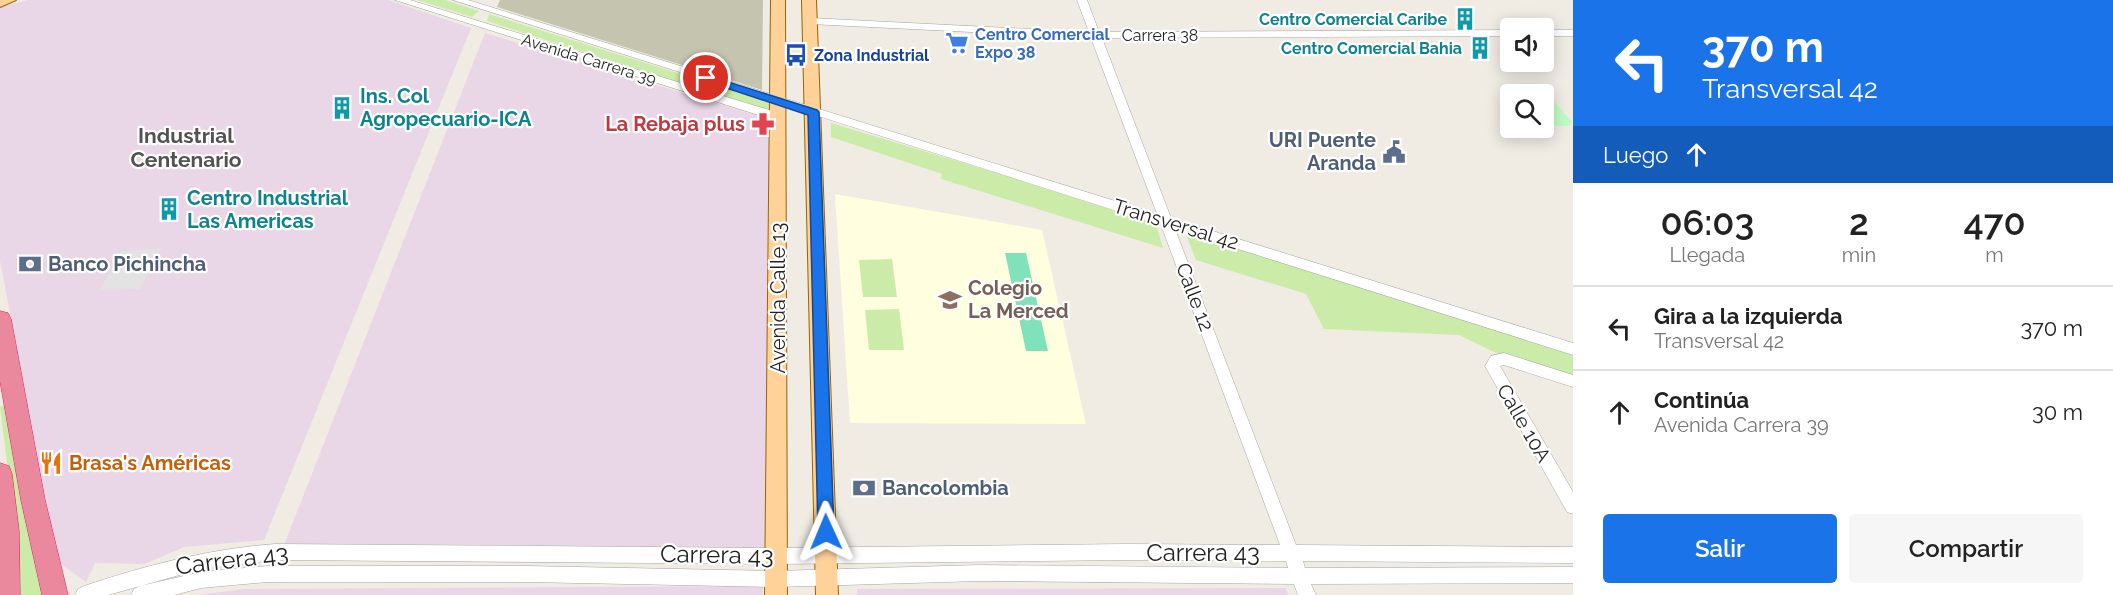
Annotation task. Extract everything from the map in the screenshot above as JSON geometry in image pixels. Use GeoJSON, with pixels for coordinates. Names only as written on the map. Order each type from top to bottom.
{"type":"FeatureCollection","features":[{"type":"Feature","properties":{"kind":"highway"},"geometry":{"type":"LineString","coordinates":[[0,319],[7,395],[55,595]]}},
{"type":"Feature","properties":{"kind":"highway"},"geometry":{"type":"LineString","coordinates":[[0,474],[6,531],[7,595]]}},
{"type":"Feature","properties":{"kind":"main road"},"geometry":{"type":"LineString","coordinates":[[0,3],[9,0]]}},
{"type":"Feature","properties":{"kind":"main road","name":"Avenida Calle 13"},"geometry":{"type":"LineString","coordinates":[[776,577],[778,0]]}},
{"type":"Feature","properties":{"kind":"main road","name":"Avenida Calle 13"},"geometry":{"type":"LineString","coordinates":[[809,0],[827,576]]}},
{"type":"Feature","properties":{"kind":"street","name":"Avenida Carrera 39"},"geometry":{"type":"LineString","coordinates":[[400,0],[778,109]]}},
{"type":"Feature","properties":{"kind":"street","name":"Avenida Carrera 39"},"geometry":{"type":"LineString","coordinates":[[458,0],[488,4],[778,109]]}},
{"type":"Feature","properties":{"kind":"street","name":"Calle 12"},"geometry":{"type":"LineString","coordinates":[[1082,0],[1307,595]]}},
{"type":"Feature","properties":{"kind":"street"},"geometry":{"type":"LineString","coordinates":[[480,24],[488,4]]}},
{"type":"Feature","properties":{"kind":"street","name":"Carrera 38"},"geometry":{"type":"LineString","coordinates":[[810,21],[1096,35],[1500,33]]}},
{"type":"Feature","properties":{"kind":"street"},"geometry":{"type":"LineString","coordinates":[[1554,33],[1573,33]]}},
{"type":"Feature","properties":{"kind":"street","name":"Transversal 42"},"geometry":{"type":"LineString","coordinates":[[778,109],[813,112],[1573,349]]}},
{"type":"Feature","properties":{"kind":"street","name":"Calle 10A"},"geometry":{"type":"LineString","coordinates":[[1573,381],[1504,359],[1493,362],[1493,370],[1573,507]]}},
{"type":"Feature","properties":{"kind":"street","name":"Carrera 43"},"geometry":{"type":"LineString","coordinates":[[84,595],[153,571],[184,563],[248,554],[531,553],[776,577]]}},
{"type":"Feature","properties":{"kind":"street","name":"Carrera 43"},"geometry":{"type":"LineString","coordinates":[[827,576],[1292,554],[1573,555]]}},
{"type":"Feature","properties":{"kind":"street","name":"Carrera 43"},"geometry":{"type":"LineString","coordinates":[[140,595],[201,580],[267,574],[776,577],[979,573],[1300,576],[1573,575]]}},
{"type":"Feature","properties":{"kind":"shaded area"},"geometry":{"type":"Polygon","coordinates":[[[28,0],[388,0],[471,28],[264,540],[184,547],[145,564],[95,563],[86,582],[58,562],[0,261],[0,7],[28,0]]]}},
{"type":"Feature","properties":{"kind":"shaded area"},"geometry":{"type":"Polygon","coordinates":[[[500,0],[763,0],[762,90],[497,7],[500,0]]]}},
{"type":"Feature","properties":{"kind":"shaded area"},"geometry":{"type":"Polygon","coordinates":[[[485,33],[771,120],[767,547],[284,545],[485,33]]]}},
{"type":"Feature","properties":{"kind":"shaded area","name":"Colegio La Merced"},"geometry":{"type":"Polygon","coordinates":[[[835,194],[1042,230],[1086,424],[850,423],[835,194]]]}},
{"type":"Feature","properties":{"kind":"shaded area"},"geometry":{"type":"Polygon","coordinates":[[[161,248],[140,289],[100,290],[121,251],[161,248]]]}},
{"type":"Feature","properties":{"kind":"shaded area"},"geometry":{"type":"Polygon","coordinates":[[[763,586],[763,595],[197,595],[245,589],[763,586]]]}},
{"type":"Feature","properties":{"kind":"shaded area"},"geometry":{"type":"Polygon","coordinates":[[[1286,588],[1288,595],[857,595],[857,589],[1286,588]]]}},
{"type":"Feature","properties":{"kind":"green space"},"geometry":{"type":"Polygon","coordinates":[[[417,0],[445,0],[479,11],[472,17],[417,0]]]}},
{"type":"Feature","properties":{"kind":"green space"},"geometry":{"type":"Polygon","coordinates":[[[489,14],[770,102],[770,112],[487,21],[489,14]]]}},
{"type":"Feature","properties":{"kind":"green space"},"geometry":{"type":"Polygon","coordinates":[[[1554,101],[1572,122],[1569,126],[1554,126],[1554,101]]]}},
{"type":"Feature","properties":{"kind":"green space"},"geometry":{"type":"Polygon","coordinates":[[[831,123],[1155,221],[1163,248],[941,179],[942,174],[831,137],[831,123]]]}},
{"type":"Feature","properties":{"kind":"green space"},"geometry":{"type":"Polygon","coordinates":[[[1184,230],[1573,354],[1573,378],[1494,352],[1459,335],[1324,329],[1306,294],[1196,260],[1184,230]]]}},
{"type":"Feature","properties":{"kind":"green space"},"geometry":{"type":"Polygon","coordinates":[[[1005,253],[1026,253],[1048,351],[1026,351],[1005,253]]]}},
{"type":"Feature","properties":{"kind":"green space"},"geometry":{"type":"Polygon","coordinates":[[[892,259],[897,297],[863,297],[859,260],[892,259]]]}},
{"type":"Feature","properties":{"kind":"green space"},"geometry":{"type":"Polygon","coordinates":[[[899,309],[904,350],[869,350],[865,310],[899,309]]]}},
{"type":"Feature","properties":{"kind":"green space"},"geometry":{"type":"Polygon","coordinates":[[[10,402],[45,591],[42,595],[18,595],[18,551],[0,407],[10,402]]]}},
{"type":"Feature","properties":{"kind":"place","name":"Centro Comercial Caribe"},"geometry":{"type":"Point","coordinates":[1465,19]}},
{"type":"Feature","properties":{"kind":"place","name":"Centro Comercial Expo 38"},"geometry":{"type":"Point","coordinates":[957,43]}},
{"type":"Feature","properties":{"kind":"place","name":"Centro Comercial Bahia"},"geometry":{"type":"Point","coordinates":[1480,48]}},
{"type":"Feature","properties":{"kind":"place","name":"Zona Industrial"},"geometry":{"type":"Point","coordinates":[796,55]}},
{"type":"Feature","properties":{"kind":"place","name":"Ins. Col Agropecuario-ICA"},"geometry":{"type":"Point","coordinates":[342,108]}},
{"type":"Feature","properties":{"kind":"place","name":"La Rebaja plus"},"geometry":{"type":"Point","coordinates":[763,124]}},
{"type":"Feature","properties":{"kind":"place","name":"URI Puente Aranda"},"geometry":{"type":"Point","coordinates":[1394,152]}},
{"type":"Feature","properties":{"kind":"place","name":"Centro Industrial Las Americas"},"geometry":{"type":"Point","coordinates":[169,209]}},
{"type":"Feature","properties":{"kind":"place","name":"Banco Pichincha"},"geometry":{"type":"Point","coordinates":[30,264]}},
{"type":"Feature","properties":{"kind":"place","name":"Colegio La Merced"},"geometry":{"type":"Point","coordinates":[950,300]}},
{"type":"Feature","properties":{"kind":"place","name":"Brasa's Américas"},"geometry":{"type":"Point","coordinates":[51,463]}},
{"type":"Feature","properties":{"kind":"place","name":"Bancolombia"},"geometry":{"type":"Point","coordinates":[864,488]}},
{"type":"Feature","properties":{"kind":"district","name":"Industrial Centenario"},"geometry":{"type":"Point","coordinates":[186,148]}},
{"type":"Feature","properties":{"kind":"route"},"geometry":{"type":"LineString","coordinates":[[706,78],[813,112],[826,532]]}}]}
